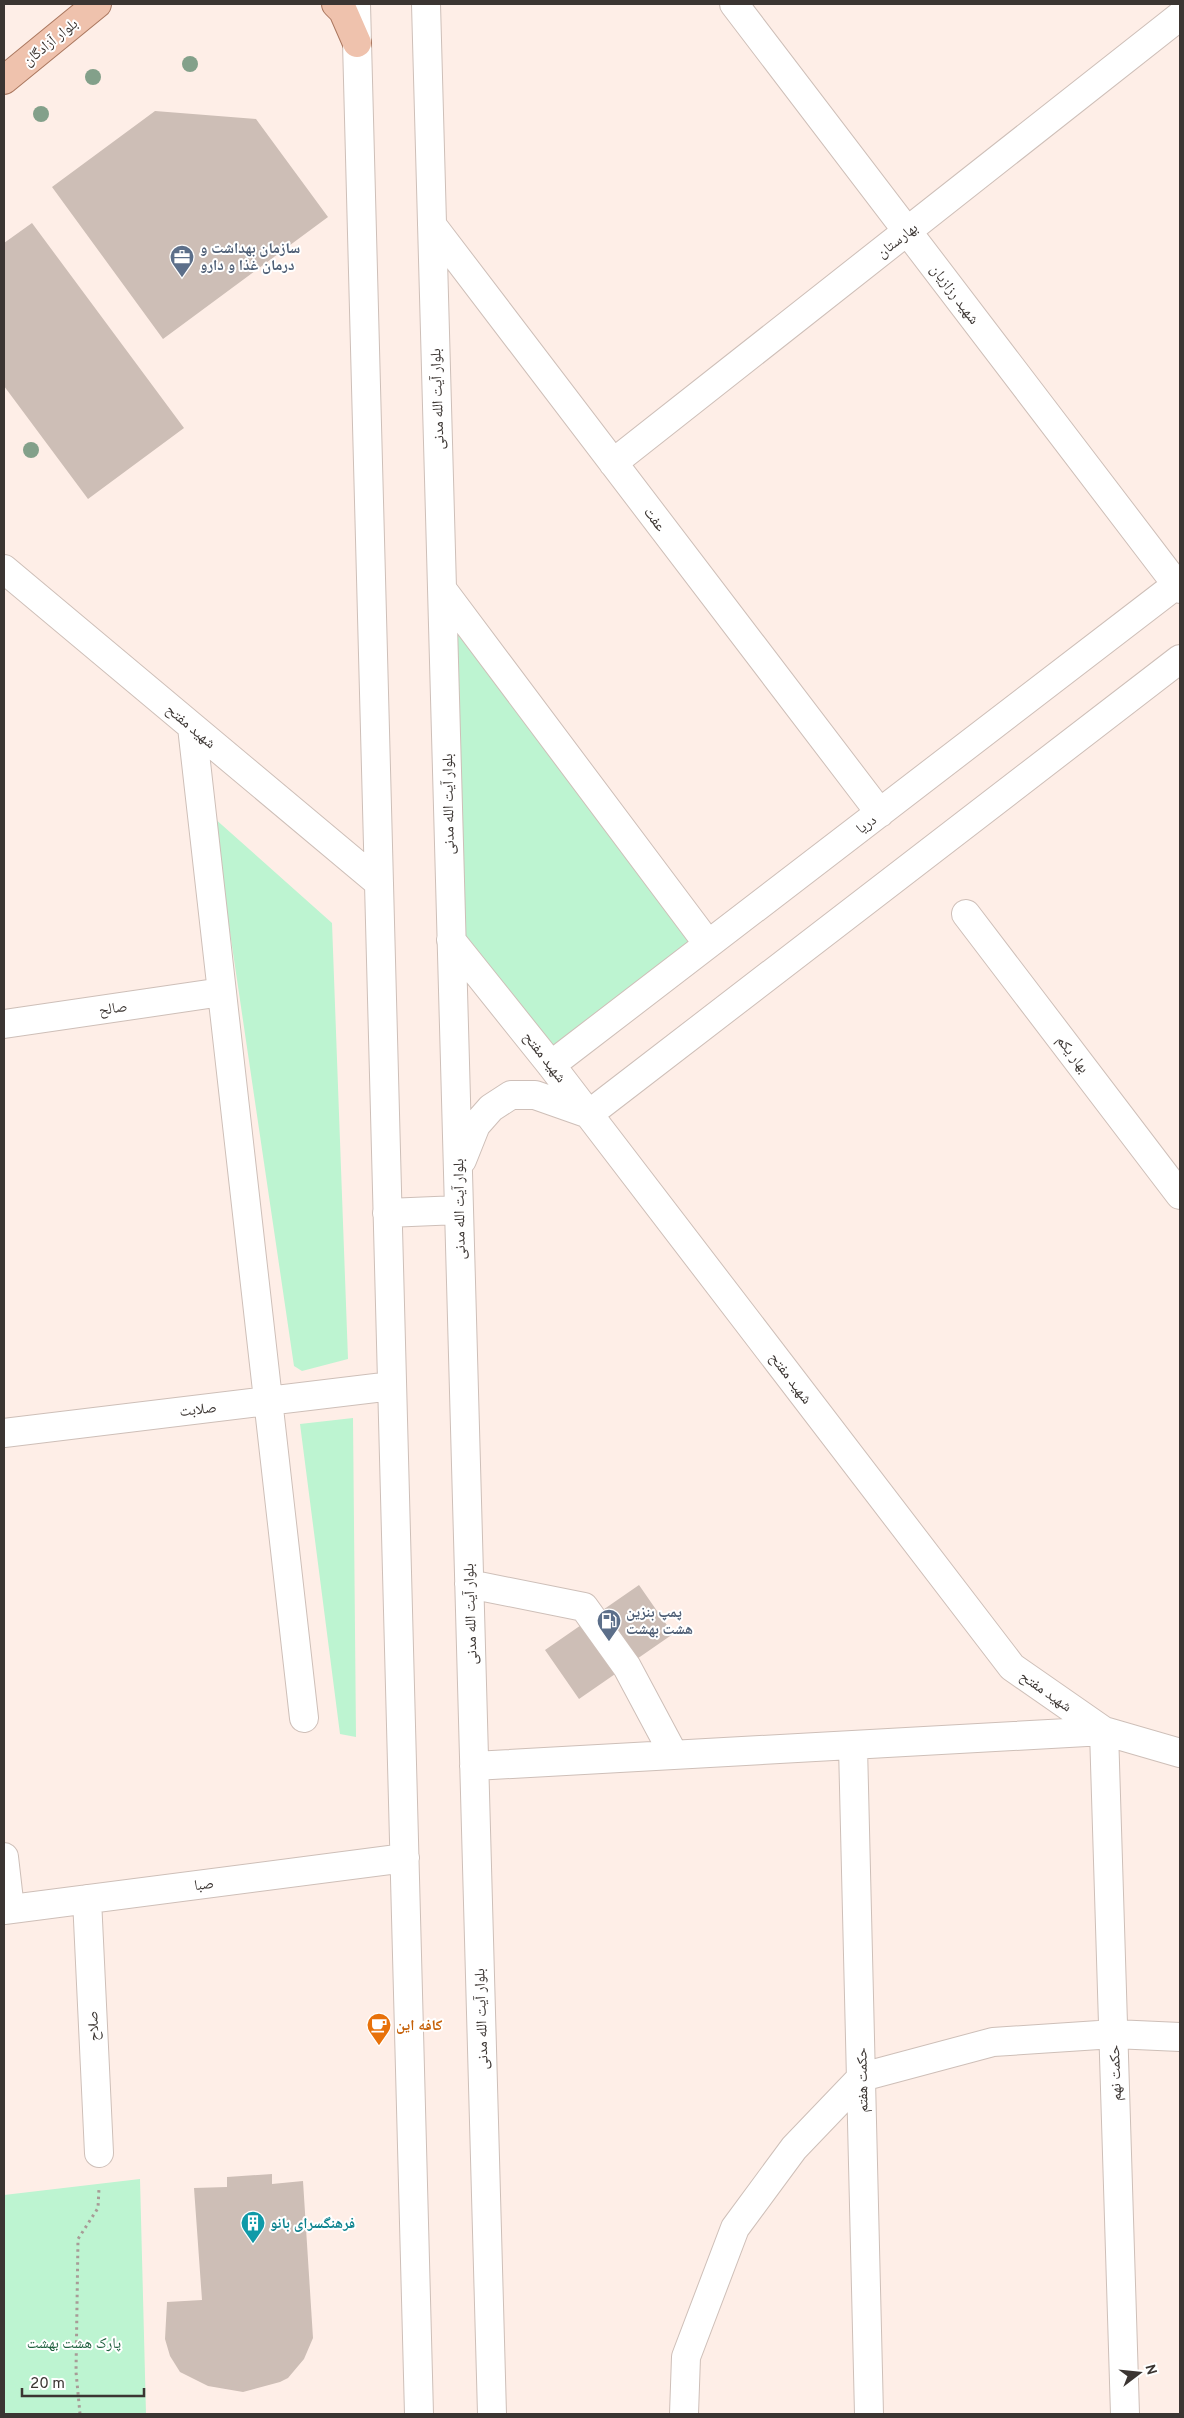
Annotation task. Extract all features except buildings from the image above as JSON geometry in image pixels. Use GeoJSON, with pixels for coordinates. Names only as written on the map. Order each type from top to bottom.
{"type":"FeatureCollection","features":[{"type":"Feature","properties":{"kind":"main road","name":"بلوار آزادگان"},"geometry":{"type":"LineString","coordinates":[[4,80],[97,4]]}},
{"type":"Feature","properties":{"kind":"main road"},"geometry":{"type":"LineString","coordinates":[[336,4],[343,11],[357,43]]}},
{"type":"Feature","properties":{"kind":"street"},"geometry":{"type":"LineString","coordinates":[[356,4],[419,2414]]}},
{"type":"Feature","properties":{"kind":"street","name":"بلوار آیت الله مدنی"},"geometry":{"type":"LineString","coordinates":[[426,4],[492,2414]]}},
{"type":"Feature","properties":{"kind":"street","name":"شهید رزازیان"},"geometry":{"type":"LineString","coordinates":[[734,4],[1179,585]]}},
{"type":"Feature","properties":{"kind":"street","name":"بهارستان"},"geometry":{"type":"LineString","coordinates":[[613,464],[1180,16]]}},
{"type":"Feature","properties":{"kind":"street","name":"عفت"},"geometry":{"type":"LineString","coordinates":[[432,225],[880,813]]}},
{"type":"Feature","properties":{"kind":"street","name":"شهید مفتح"},"geometry":{"type":"LineString","coordinates":[[4,569],[379,883]]}},
{"type":"Feature","properties":{"kind":"street","name":"دریا"},"geometry":{"type":"LineString","coordinates":[[552,1065],[1179,585]]}},
{"type":"Feature","properties":{"kind":"street"},"geometry":{"type":"LineString","coordinates":[[442,589],[708,944]]}},
{"type":"Feature","properties":{"kind":"street"},"geometry":{"type":"LineString","coordinates":[[458,1170],[476,1125],[491,1108],[511,1095],[535,1095],[589,1114],[1180,659]]}},
{"type":"Feature","properties":{"kind":"street"},"geometry":{"type":"LineString","coordinates":[[192,726],[304,1718]]}},
{"type":"Feature","properties":{"kind":"street","name":"بهار یکم"},"geometry":{"type":"LineString","coordinates":[[966,914],[1180,1195]]}},
{"type":"Feature","properties":{"kind":"street","name":"شهید مفتح"},"geometry":{"type":"LineString","coordinates":[[451,940],[552,1065],[1012,1667],[1104,1731],[1180,1753]]}},
{"type":"Feature","properties":{"kind":"street","name":"صالح"},"geometry":{"type":"LineString","coordinates":[[4,1024],[222,992]]}},
{"type":"Feature","properties":{"kind":"street"},"geometry":{"type":"LineString","coordinates":[[387,1213],[459,1210]]}},
{"type":"Feature","properties":{"kind":"street","name":"صلابت"},"geometry":{"type":"LineString","coordinates":[[4,1433],[392,1386]]}},
{"type":"Feature","properties":{"kind":"street"},"geometry":{"type":"LineString","coordinates":[[469,1584],[584,1606],[627,1667],[674,1755]]}},
{"type":"Feature","properties":{"kind":"street"},"geometry":{"type":"LineString","coordinates":[[474,1766],[1104,1731]]}},
{"type":"Feature","properties":{"kind":"street","name":"حکمت نهم"},"geometry":{"type":"LineString","coordinates":[[1104,1731],[1126,2414]]}},
{"type":"Feature","properties":{"kind":"street","name":"حکمت هفتم"},"geometry":{"type":"LineString","coordinates":[[853,1746],[869,2414]]}},
{"type":"Feature","properties":{"kind":"street"},"geometry":{"type":"LineString","coordinates":[[4,1857],[7,1909]]}},
{"type":"Feature","properties":{"kind":"street","name":"صبا"},"geometry":{"type":"LineString","coordinates":[[7,1909],[405,1858]]}},
{"type":"Feature","properties":{"kind":"street","name":"صلاح"},"geometry":{"type":"LineString","coordinates":[[87,1899],[99,2153]]}},
{"type":"Feature","properties":{"kind":"street"},"geometry":{"type":"LineString","coordinates":[[684,2414],[686,2357],[735,2228],[794,2148],[862,2078],[993,2042],[1114,2034],[1180,2037]]}},
{"type":"Feature","properties":{"kind":"path"},"geometry":{"type":"LineString","coordinates":[[80,2414],[76,2372],[78,2239],[98,2208],[99,2153]]}},
{"type":"Feature","properties":{"kind":"green space"},"geometry":{"type":"Polygon","coordinates":[[[442,589],[708,944],[551,1065],[451,940],[442,589]]]}},
{"type":"Feature","properties":{"kind":"green space"},"geometry":{"type":"Polygon","coordinates":[[[213,817],[332,923],[348,1359],[302,1371],[294,1366],[213,817]]]}},
{"type":"Feature","properties":{"kind":"green space"},"geometry":{"type":"Polygon","coordinates":[[[353,1418],[356,1737],[340,1734],[300,1424],[353,1418]]]}},
{"type":"Feature","properties":{"kind":"green space","name":"پارک هشت بهشت"},"geometry":{"type":"Polygon","coordinates":[[[140,2179],[146,2414],[4,2414],[4,2195],[140,2179]]]}},
{"type":"Feature","properties":{"kind":"place","name":"سازمان بهداشت و درمان غذا و دارو"},"geometry":{"type":"Point","coordinates":[182,278]}},
{"type":"Feature","properties":{"kind":"place","name":"پمپ بنزین هشت بهشت"},"geometry":{"type":"Point","coordinates":[609,1642]}},
{"type":"Feature","properties":{"kind":"place","name":"کافه این"},"geometry":{"type":"Point","coordinates":[379,2046]}},
{"type":"Feature","properties":{"kind":"place","name":"فرهنگسرای بانو"},"geometry":{"type":"Point","coordinates":[253,2244]}}]}
